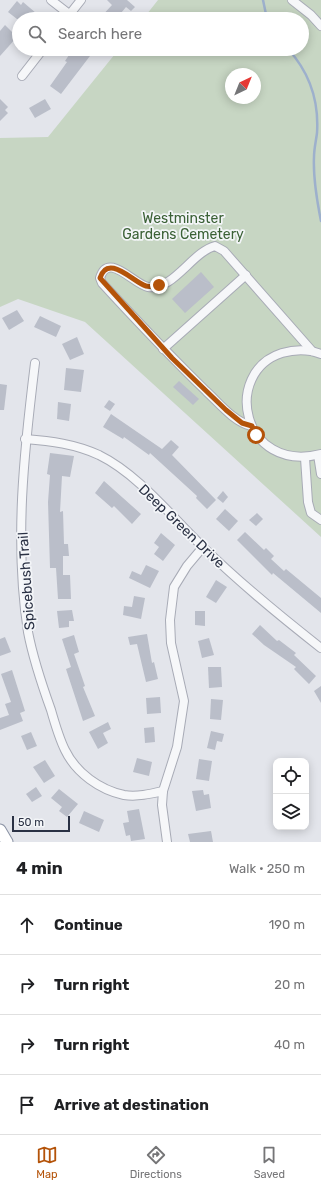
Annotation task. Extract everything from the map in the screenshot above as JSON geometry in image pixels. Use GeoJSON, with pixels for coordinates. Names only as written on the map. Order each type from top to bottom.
{"type":"FeatureCollection","features":[{"type":"Feature","properties":{"kind":"highway"},"geometry":{"type":"LineString","coordinates":[[0,830],[7,842]]}},
{"type":"Feature","properties":{"kind":"street"},"geometry":{"type":"LineString","coordinates":[[51,0],[63,12]]}},
{"type":"Feature","properties":{"kind":"street"},"geometry":{"type":"LineString","coordinates":[[70,12],[81,0]]}},
{"type":"Feature","properties":{"kind":"street"},"geometry":{"type":"LineString","coordinates":[[292,0],[307,12]]}},
{"type":"Feature","properties":{"kind":"street"},"geometry":{"type":"LineString","coordinates":[[309,13],[319,21]]}},
{"type":"Feature","properties":{"kind":"street"},"geometry":{"type":"LineString","coordinates":[[22,76],[38,56]]}},
{"type":"Feature","properties":{"kind":"street"},"geometry":{"type":"LineString","coordinates":[[252,426],[242,423],[226,410],[163,349],[102,283],[100,278],[101,272],[107,268],[115,268],[148,287],[159,285],[173,278],[206,248],[215,246],[224,251],[312,351]]}},
{"type":"Feature","properties":{"kind":"street"},"geometry":{"type":"LineString","coordinates":[[163,349],[246,275]]}},
{"type":"Feature","properties":{"kind":"street"},"geometry":{"type":"LineString","coordinates":[[321,354],[312,351],[294,350],[276,355],[261,366],[250,382],[246,400],[248,419],[256,435],[270,448],[286,456],[305,458],[319,454],[321,474]]}},
{"type":"Feature","properties":{"kind":"street","name":"Spicebush Trail"},"geometry":{"type":"LineString","coordinates":[[35,363],[22,473],[21,561],[28,633],[41,682],[66,751],[79,770],[100,786],[124,795],[143,795],[163,791]]}},
{"type":"Feature","properties":{"kind":"street","name":"Deep Green Drive"},"geometry":{"type":"LineString","coordinates":[[25,439],[50,441],[77,446],[116,465],[136,481],[239,581],[321,648]]}},
{"type":"Feature","properties":{"kind":"street"},"geometry":{"type":"LineString","coordinates":[[305,458],[308,502],[311,513],[321,520]]}},
{"type":"Feature","properties":{"kind":"street"},"geometry":{"type":"LineString","coordinates":[[167,842],[162,805],[163,791],[177,747],[184,701],[171,643],[170,620],[174,587],[187,566],[203,547]]}},
{"type":"Feature","properties":{"kind":"green space","name":"Westminster Gardens Cemetery"},"geometry":{"type":"Polygon","coordinates":[[[158,0],[321,0],[321,537],[85,322],[18,299],[0,307],[0,138],[48,137],[113,56],[309,56],[309,12],[149,12],[158,0]]]}},
{"type":"Feature","properties":{"kind":"building"},"geometry":{"type":"Polygon","coordinates":[[[107,0],[127,0],[135,7],[131,11],[126,7],[122,12],[106,12],[112,5],[107,0]]]}},
{"type":"Feature","properties":{"kind":"building"},"geometry":{"type":"Polygon","coordinates":[[[17,1],[21,5],[23,2],[35,12],[12,12],[12,15],[8,12],[17,1]]]}},
{"type":"Feature","properties":{"kind":"building"},"geometry":{"type":"Polygon","coordinates":[[[5,25],[12,32],[12,43],[0,56],[0,31],[5,25]]]}},
{"type":"Feature","properties":{"kind":"building"},"geometry":{"type":"Polygon","coordinates":[[[68,56],[90,56],[61,94],[50,86],[67,62],[65,61],[68,56]]]}},
{"type":"Feature","properties":{"kind":"building"},"geometry":{"type":"Polygon","coordinates":[[[0,99],[8,107],[5,110],[8,113],[0,121],[0,99]]]}},
{"type":"Feature","properties":{"kind":"building"},"geometry":{"type":"Polygon","coordinates":[[[45,99],[51,109],[35,118],[29,108],[45,99]]]}},
{"type":"Feature","properties":{"kind":"building"},"geometry":{"type":"Polygon","coordinates":[[[201,272],[214,287],[185,313],[172,299],[201,272]]]}},
{"type":"Feature","properties":{"kind":"building"},"geometry":{"type":"Polygon","coordinates":[[[17,310],[24,321],[9,330],[2,318],[17,310]]]}},
{"type":"Feature","properties":{"kind":"building"},"geometry":{"type":"Polygon","coordinates":[[[40,316],[61,326],[56,337],[34,327],[40,316]]]}},
{"type":"Feature","properties":{"kind":"building"},"geometry":{"type":"Polygon","coordinates":[[[77,337],[84,354],[70,360],[62,344],[77,337]]]}},
{"type":"Feature","properties":{"kind":"building"},"geometry":{"type":"Polygon","coordinates":[[[66,368],[84,370],[81,392],[64,390],[66,368]]]}},
{"type":"Feature","properties":{"kind":"building"},"geometry":{"type":"Polygon","coordinates":[[[179,381],[199,399],[193,405],[173,387],[179,381]]]}},
{"type":"Feature","properties":{"kind":"building"},"geometry":{"type":"Polygon","coordinates":[[[0,384],[7,385],[4,410],[0,410],[0,384]]]}},
{"type":"Feature","properties":{"kind":"building"},"geometry":{"type":"Polygon","coordinates":[[[109,400],[115,404],[110,411],[104,407],[109,400]]]}},
{"type":"Feature","properties":{"kind":"building"},"geometry":{"type":"Polygon","coordinates":[[[58,402],[71,404],[69,421],[57,419],[58,402]]]}},
{"type":"Feature","properties":{"kind":"building"},"geometry":{"type":"Polygon","coordinates":[[[111,414],[162,449],[171,440],[179,447],[172,455],[216,500],[207,509],[196,498],[197,496],[150,453],[149,455],[124,437],[123,439],[103,427],[111,414]]]}},
{"type":"Feature","properties":{"kind":"building"},"geometry":{"type":"Polygon","coordinates":[[[50,453],[74,456],[70,477],[62,476],[60,512],[63,511],[64,544],[68,544],[69,556],[63,556],[63,575],[70,575],[71,599],[58,599],[56,568],[50,568],[48,502],[50,475],[47,474],[50,453]]]}},
{"type":"Feature","properties":{"kind":"building"},"geometry":{"type":"Polygon","coordinates":[[[104,481],[141,514],[132,524],[114,506],[112,508],[95,493],[104,481]]]}},
{"type":"Feature","properties":{"kind":"building"},"geometry":{"type":"Polygon","coordinates":[[[223,491],[228,497],[223,503],[217,498],[223,491]]]}},
{"type":"Feature","properties":{"kind":"building"},"geometry":{"type":"Polygon","coordinates":[[[225,509],[238,521],[229,531],[216,519],[225,509]]]}},
{"type":"Feature","properties":{"kind":"building"},"geometry":{"type":"Polygon","coordinates":[[[257,513],[263,519],[256,526],[249,520],[257,513]]]}},
{"type":"Feature","properties":{"kind":"building"},"geometry":{"type":"Polygon","coordinates":[[[245,532],[264,550],[266,548],[274,556],[271,559],[284,571],[286,569],[321,598],[321,613],[273,573],[272,575],[237,540],[245,532]]]}},
{"type":"Feature","properties":{"kind":"building"},"geometry":{"type":"Polygon","coordinates":[[[161,533],[175,545],[163,561],[154,554],[159,547],[154,543],[161,533]]]}},
{"type":"Feature","properties":{"kind":"building"},"geometry":{"type":"Polygon","coordinates":[[[146,565],[159,571],[150,588],[129,578],[132,571],[141,575],[146,565]]]}},
{"type":"Feature","properties":{"kind":"building"},"geometry":{"type":"Polygon","coordinates":[[[216,580],[227,587],[216,603],[206,597],[216,580]]]}},
{"type":"Feature","properties":{"kind":"building"},"geometry":{"type":"Polygon","coordinates":[[[134,596],[145,598],[141,619],[123,615],[124,606],[132,607],[134,596]]]}},
{"type":"Feature","properties":{"kind":"building"},"geometry":{"type":"Polygon","coordinates":[[[72,610],[74,621],[69,621],[69,627],[59,628],[57,611],[72,610]]]}},
{"type":"Feature","properties":{"kind":"building"},"geometry":{"type":"Polygon","coordinates":[[[195,611],[205,611],[205,626],[195,625],[195,611]]]}},
{"type":"Feature","properties":{"kind":"building"},"geometry":{"type":"Polygon","coordinates":[[[260,625],[277,641],[279,640],[296,653],[294,655],[316,676],[309,684],[294,669],[296,667],[264,645],[252,634],[260,625]]]}},
{"type":"Feature","properties":{"kind":"building"},"geometry":{"type":"Polygon","coordinates":[[[147,634],[152,663],[154,662],[158,679],[146,682],[137,644],[130,645],[128,637],[147,634]]]}},
{"type":"Feature","properties":{"kind":"building"},"geometry":{"type":"Polygon","coordinates":[[[74,635],[79,652],[74,654],[85,686],[83,687],[95,716],[83,721],[66,669],[71,667],[62,639],[74,635]]]}},
{"type":"Feature","properties":{"kind":"building"},"geometry":{"type":"Polygon","coordinates":[[[5,637],[11,652],[0,656],[0,639],[5,637]]]}},
{"type":"Feature","properties":{"kind":"building"},"geometry":{"type":"Polygon","coordinates":[[[209,638],[214,655],[202,658],[198,641],[209,638]]]}},
{"type":"Feature","properties":{"kind":"building"},"geometry":{"type":"Polygon","coordinates":[[[208,667],[221,667],[222,687],[209,688],[208,667]]]}},
{"type":"Feature","properties":{"kind":"building"},"geometry":{"type":"Polygon","coordinates":[[[12,670],[25,711],[20,713],[23,721],[0,730],[0,718],[9,715],[5,704],[11,702],[1,674],[12,670]]]}},
{"type":"Feature","properties":{"kind":"building"},"geometry":{"type":"Polygon","coordinates":[[[321,686],[321,703],[314,691],[321,686]]]}},
{"type":"Feature","properties":{"kind":"building"},"geometry":{"type":"Polygon","coordinates":[[[160,697],[161,713],[147,714],[146,698],[160,697]]]}},
{"type":"Feature","properties":{"kind":"building"},"geometry":{"type":"Polygon","coordinates":[[[211,699],[223,700],[221,720],[210,719],[211,699]]]}},
{"type":"Feature","properties":{"kind":"building"},"geometry":{"type":"Polygon","coordinates":[[[108,722],[111,729],[103,733],[108,743],[98,749],[89,732],[108,722]]]}},
{"type":"Feature","properties":{"kind":"building"},"geometry":{"type":"Polygon","coordinates":[[[154,727],[155,742],[145,743],[144,728],[154,727]]]}},
{"type":"Feature","properties":{"kind":"building"},"geometry":{"type":"Polygon","coordinates":[[[211,731],[224,734],[222,742],[217,741],[215,750],[207,748],[211,731]]]}},
{"type":"Feature","properties":{"kind":"building"},"geometry":{"type":"Polygon","coordinates":[[[31,732],[37,746],[27,750],[21,736],[31,732]]]}},
{"type":"Feature","properties":{"kind":"building"},"geometry":{"type":"Polygon","coordinates":[[[137,758],[152,762],[149,776],[133,772],[137,758]]]}},
{"type":"Feature","properties":{"kind":"building"},"geometry":{"type":"Polygon","coordinates":[[[199,759],[212,761],[209,781],[196,779],[199,759]]]}},
{"type":"Feature","properties":{"kind":"building"},"geometry":{"type":"Polygon","coordinates":[[[45,760],[55,776],[44,783],[33,767],[45,760]]]}},
{"type":"Feature","properties":{"kind":"building"},"geometry":{"type":"Polygon","coordinates":[[[36,787],[42,796],[32,802],[26,794],[36,787]]]}},
{"type":"Feature","properties":{"kind":"building"},"geometry":{"type":"Polygon","coordinates":[[[59,789],[78,804],[67,817],[59,811],[62,807],[51,798],[59,789]]]}},
{"type":"Feature","properties":{"kind":"building"},"geometry":{"type":"Polygon","coordinates":[[[203,790],[204,795],[209,794],[211,808],[196,811],[192,791],[203,790]]]}},
{"type":"Feature","properties":{"kind":"building"},"geometry":{"type":"Polygon","coordinates":[[[139,809],[145,839],[131,841],[130,835],[126,836],[123,823],[129,822],[127,811],[139,809]]]}},
{"type":"Feature","properties":{"kind":"building"},"geometry":{"type":"Polygon","coordinates":[[[84,811],[104,820],[99,832],[79,823],[84,811]]]}},
{"type":"Feature","properties":{"kind":"building"},"geometry":{"type":"Polygon","coordinates":[[[211,831],[213,842],[190,842],[188,834],[211,831]]]}},
{"type":"Feature","properties":{"kind":"waterway"},"geometry":{"type":"LineString","coordinates":[[263,0],[266,12]]}},
{"type":"Feature","properties":{"kind":"waterway"},"geometry":{"type":"LineString","coordinates":[[294,56],[312,88],[315,99],[317,133],[314,154],[314,173],[321,221]]}},
{"type":"Feature","properties":{"kind":"route"},"geometry":{"type":"LineString","coordinates":[[159,285],[148,287],[115,268],[107,268],[101,272],[100,278],[102,283],[172,358],[226,410],[242,423],[252,426],[256,435]]}}]}
